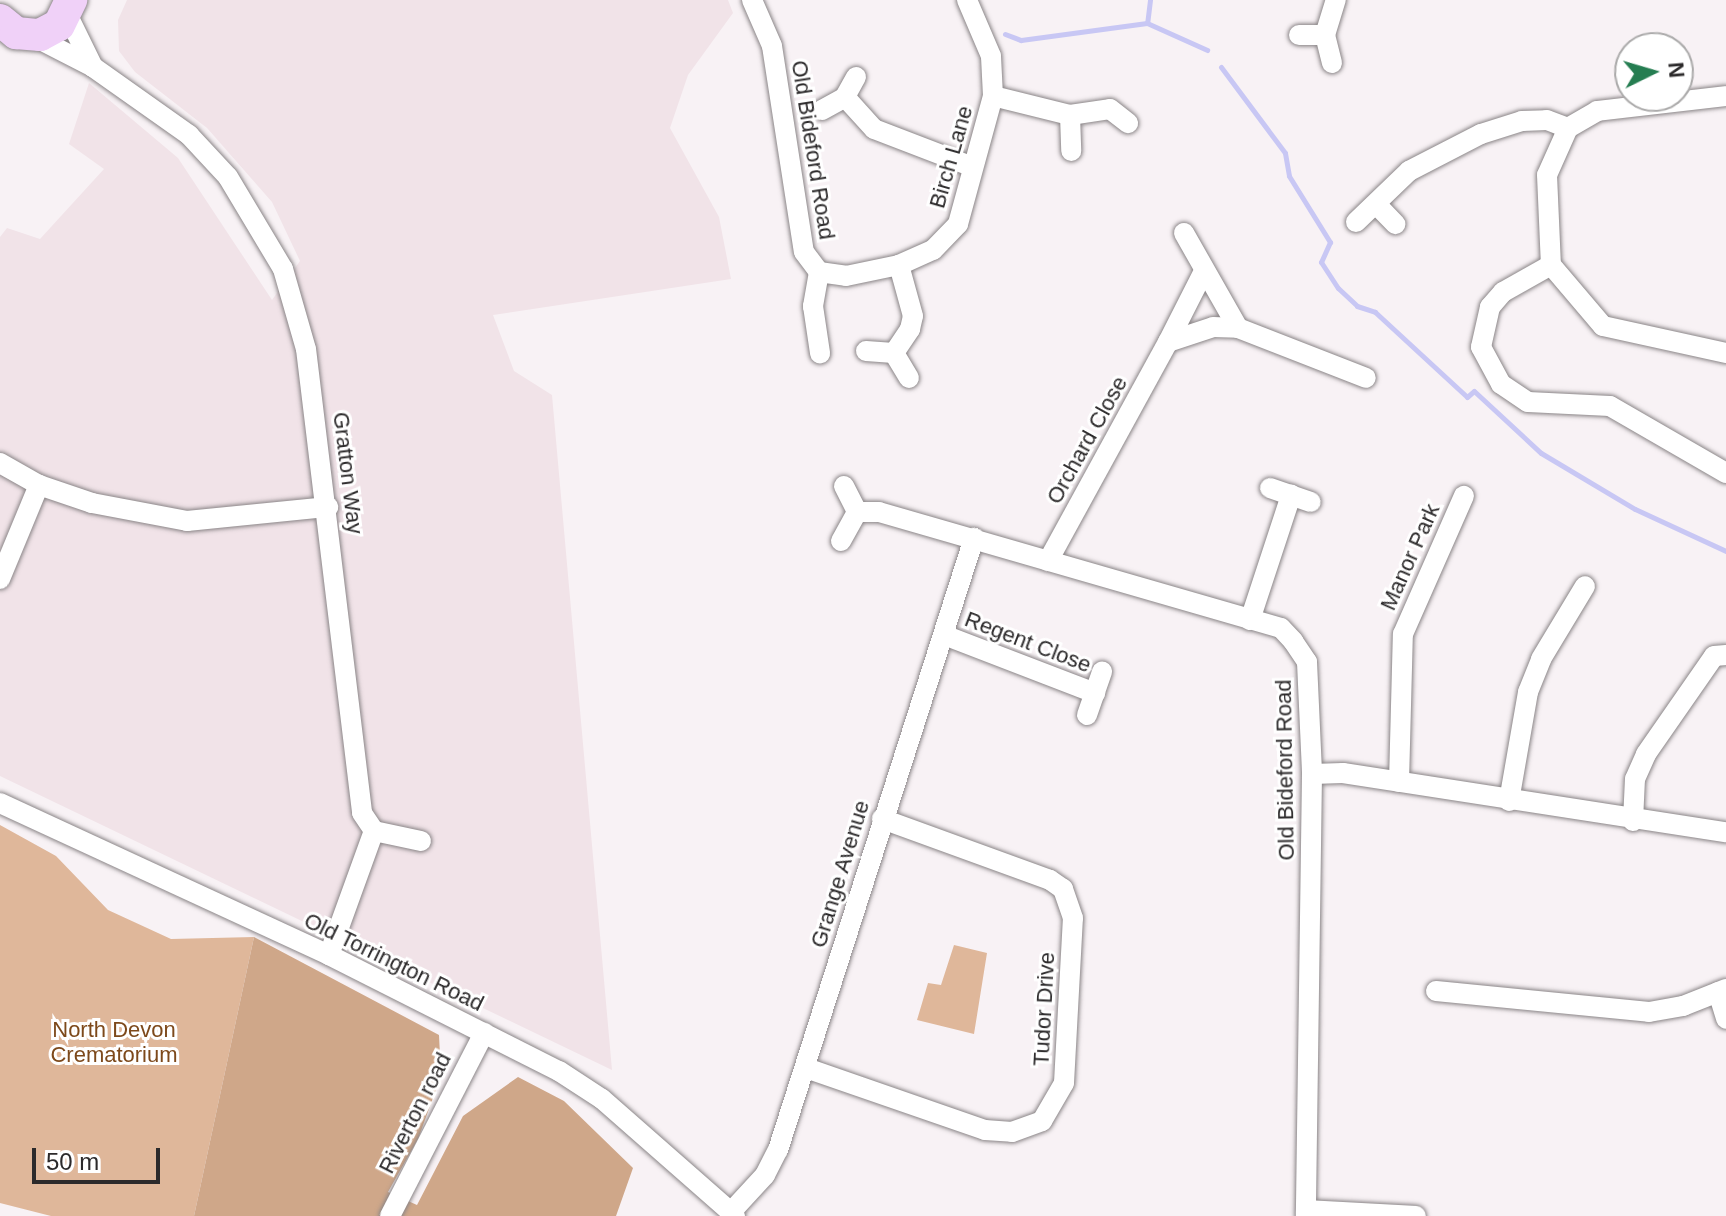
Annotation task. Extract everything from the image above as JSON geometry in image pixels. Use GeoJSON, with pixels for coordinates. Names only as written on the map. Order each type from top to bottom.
{"type":"FeatureCollection","features":[{"type":"Feature","properties":{"kind":"main road"},"geometry":{"type":"LineString","coordinates":[[12,32],[53,30],[69,7]]}},
{"type":"Feature","properties":{"kind":"street","name":"Old Bideford Road"},"geometry":{"type":"LineString","coordinates":[[752,0],[772,46],[804,252],[819,272],[813,306],[820,353]]}},
{"type":"Feature","properties":{"kind":"street","name":"Birch Lane"},"geometry":{"type":"LineString","coordinates":[[819,272],[846,276],[899,265],[943,243],[958,224],[993,96],[991,56],[967,0]]}},
{"type":"Feature","properties":{"kind":"street"},"geometry":{"type":"LineString","coordinates":[[1332,63],[1325,35],[1336,0]]}},
{"type":"Feature","properties":{"kind":"street","name":"Gratton Way"},"geometry":{"type":"LineString","coordinates":[[69,7],[93,67]]}},
{"type":"Feature","properties":{"kind":"street","name":"Gratton Way"},"geometry":{"type":"LineString","coordinates":[[12,32],[93,67],[189,135],[228,177],[260,225],[296,305],[328,507],[362,813],[374,831]]}},
{"type":"Feature","properties":{"kind":"street"},"geometry":{"type":"LineString","coordinates":[[1299,35],[1325,35]]}},
{"type":"Feature","properties":{"kind":"street"},"geometry":{"type":"LineString","coordinates":[[822,110],[845,97],[856,77]]}},
{"type":"Feature","properties":{"kind":"street"},"geometry":{"type":"LineString","coordinates":[[993,96],[1070,115],[1110,109],[1128,123]]}},
{"type":"Feature","properties":{"kind":"street"},"geometry":{"type":"LineString","coordinates":[[1726,96],[1597,111],[1568,128],[1547,175],[1551,265],[1603,326],[1726,353]]}},
{"type":"Feature","properties":{"kind":"street"},"geometry":{"type":"LineString","coordinates":[[845,97],[874,129],[927,154],[973,167]]}},
{"type":"Feature","properties":{"kind":"street"},"geometry":{"type":"LineString","coordinates":[[1070,115],[1071,151]]}},
{"type":"Feature","properties":{"kind":"street"},"geometry":{"type":"LineString","coordinates":[[1356,222],[1409,171],[1481,134],[1522,121],[1547,120],[1568,128]]}},
{"type":"Feature","properties":{"kind":"street"},"geometry":{"type":"LineString","coordinates":[[1376,204],[1395,224]]}},
{"type":"Feature","properties":{"kind":"street"},"geometry":{"type":"LineString","coordinates":[[1184,233],[1203,273],[1238,328]]}},
{"type":"Feature","properties":{"kind":"street"},"geometry":{"type":"LineString","coordinates":[[894,353],[913,316],[899,265]]}},
{"type":"Feature","properties":{"kind":"street"},"geometry":{"type":"LineString","coordinates":[[1551,265],[1503,292],[1490,307],[1481,347],[1501,384],[1528,402],[1610,406],[1726,473]]}},
{"type":"Feature","properties":{"kind":"street","name":"Orchard Close"},"geometry":{"type":"LineString","coordinates":[[1048,561],[1203,273]]}},
{"type":"Feature","properties":{"kind":"street"},"geometry":{"type":"LineString","coordinates":[[1168,342],[1213,327],[1238,328],[1366,378]]}},
{"type":"Feature","properties":{"kind":"street"},"geometry":{"type":"LineString","coordinates":[[866,351],[894,353]]}},
{"type":"Feature","properties":{"kind":"street"},"geometry":{"type":"LineString","coordinates":[[894,353],[909,378]]}},
{"type":"Feature","properties":{"kind":"street"},"geometry":{"type":"LineString","coordinates":[[0,463],[39,485],[92,503],[187,521],[328,507]]}},
{"type":"Feature","properties":{"kind":"street"},"geometry":{"type":"LineString","coordinates":[[0,579],[39,485]]}},
{"type":"Feature","properties":{"kind":"street"},"geometry":{"type":"LineString","coordinates":[[841,541],[857,512],[844,486]]}},
{"type":"Feature","properties":{"kind":"street"},"geometry":{"type":"LineString","coordinates":[[1250,620],[1301,498],[1270,488]]}},
{"type":"Feature","properties":{"kind":"street","name":"Manor Park"},"geometry":{"type":"LineString","coordinates":[[1399,782],[1403,634],[1464,496]]}},
{"type":"Feature","properties":{"kind":"street","name":"Old Bideford Road"},"geometry":{"type":"LineString","coordinates":[[857,512],[879,512],[1281,628],[1307,662],[1312,774],[1306,1213]]}},
{"type":"Feature","properties":{"kind":"street","name":"Grange Avenue"},"geometry":{"type":"LineString","coordinates":[[733,1214],[765,1175],[778,1150],[974,538]]}},
{"type":"Feature","properties":{"kind":"street"},"geometry":{"type":"LineString","coordinates":[[1509,801],[1528,692],[1541,659],[1588,581]]}},
{"type":"Feature","properties":{"kind":"street","name":"Regent Close"},"geometry":{"type":"LineString","coordinates":[[944,635],[1095,693]]}},
{"type":"Feature","properties":{"kind":"street"},"geometry":{"type":"LineString","coordinates":[[1633,821],[1635,779],[1646,754],[1716,650]]}},
{"type":"Feature","properties":{"kind":"street"},"geometry":{"type":"LineString","coordinates":[[1087,715],[1102,672]]}},
{"type":"Feature","properties":{"kind":"street"},"geometry":{"type":"LineString","coordinates":[[1312,774],[1399,782],[1633,821],[1726,832]]}},
{"type":"Feature","properties":{"kind":"street","name":"Old Torrington Road"},"geometry":{"type":"LineString","coordinates":[[0,803],[329,955],[484,1033],[602,1099],[733,1214]]}},
{"type":"Feature","properties":{"kind":"street","name":"Tudor Drive"},"geometry":{"type":"LineString","coordinates":[[806,1068],[985,1130],[1012,1132],[1042,1121],[1064,1083],[1073,918],[1063,889],[1050,880],[882,819]]}},
{"type":"Feature","properties":{"kind":"street"},"geometry":{"type":"LineString","coordinates":[[329,955],[374,831],[421,841]]}},
{"type":"Feature","properties":{"kind":"street"},"geometry":{"type":"LineString","coordinates":[[1436,991],[1649,1012],[1722,991],[1726,1019]]}},
{"type":"Feature","properties":{"kind":"street","name":"Riverton road"},"geometry":{"type":"LineString","coordinates":[[390,1216],[484,1033]]}},
{"type":"Feature","properties":{"kind":"street"},"geometry":{"type":"LineString","coordinates":[[1306,1213],[1416,1216]]}},
{"type":"Feature","properties":{"kind":"shaded area"},"geometry":{"type":"Polygon","coordinates":[[[127,0],[728,0],[733,13],[688,75],[670,128],[719,217],[731,279],[493,315],[514,371],[552,395],[612,1070],[0,776],[0,237],[7,228],[40,239],[104,169],[69,144],[89,83],[178,158],[272,300],[300,261],[272,202],[207,128],[135,72],[119,51],[118,20],[127,0]]]}},
{"type":"Feature","properties":{"kind":"shaded area"},"geometry":{"type":"Polygon","coordinates":[[[254,937],[439,1035],[441,1076],[418,1139],[388,1192],[417,1205],[463,1116],[518,1077],[564,1101],[633,1168],[616,1216],[194,1216],[254,937]]]}},
{"type":"Feature","properties":{"kind":"green space","name":"North Devon Crematorium"},"geometry":{"type":"Polygon","coordinates":[[[0,825],[56,856],[108,910],[171,939],[254,937],[194,1216],[51,1216],[0,1203],[0,825]]]}},
{"type":"Feature","properties":{"kind":"green space"},"geometry":{"type":"Polygon","coordinates":[[[954,945],[987,953],[974,1034],[917,1020],[928,983],[941,985],[954,945]]]}},
{"type":"Feature","properties":{"kind":"waterway"},"geometry":{"type":"LineString","coordinates":[[1150,0],[1147,23],[1207,50]]}},
{"type":"Feature","properties":{"kind":"waterway"},"geometry":{"type":"LineString","coordinates":[[1005,34],[1021,40],[1147,23]]}},
{"type":"Feature","properties":{"kind":"waterway"},"geometry":{"type":"LineString","coordinates":[[1221,67],[1285,153],[1289,176],[1330,242],[1321,262],[1338,288],[1357,306],[1375,312],[1467,397],[1474,391],[1541,453],[1635,509],[1726,551]]}}]}
